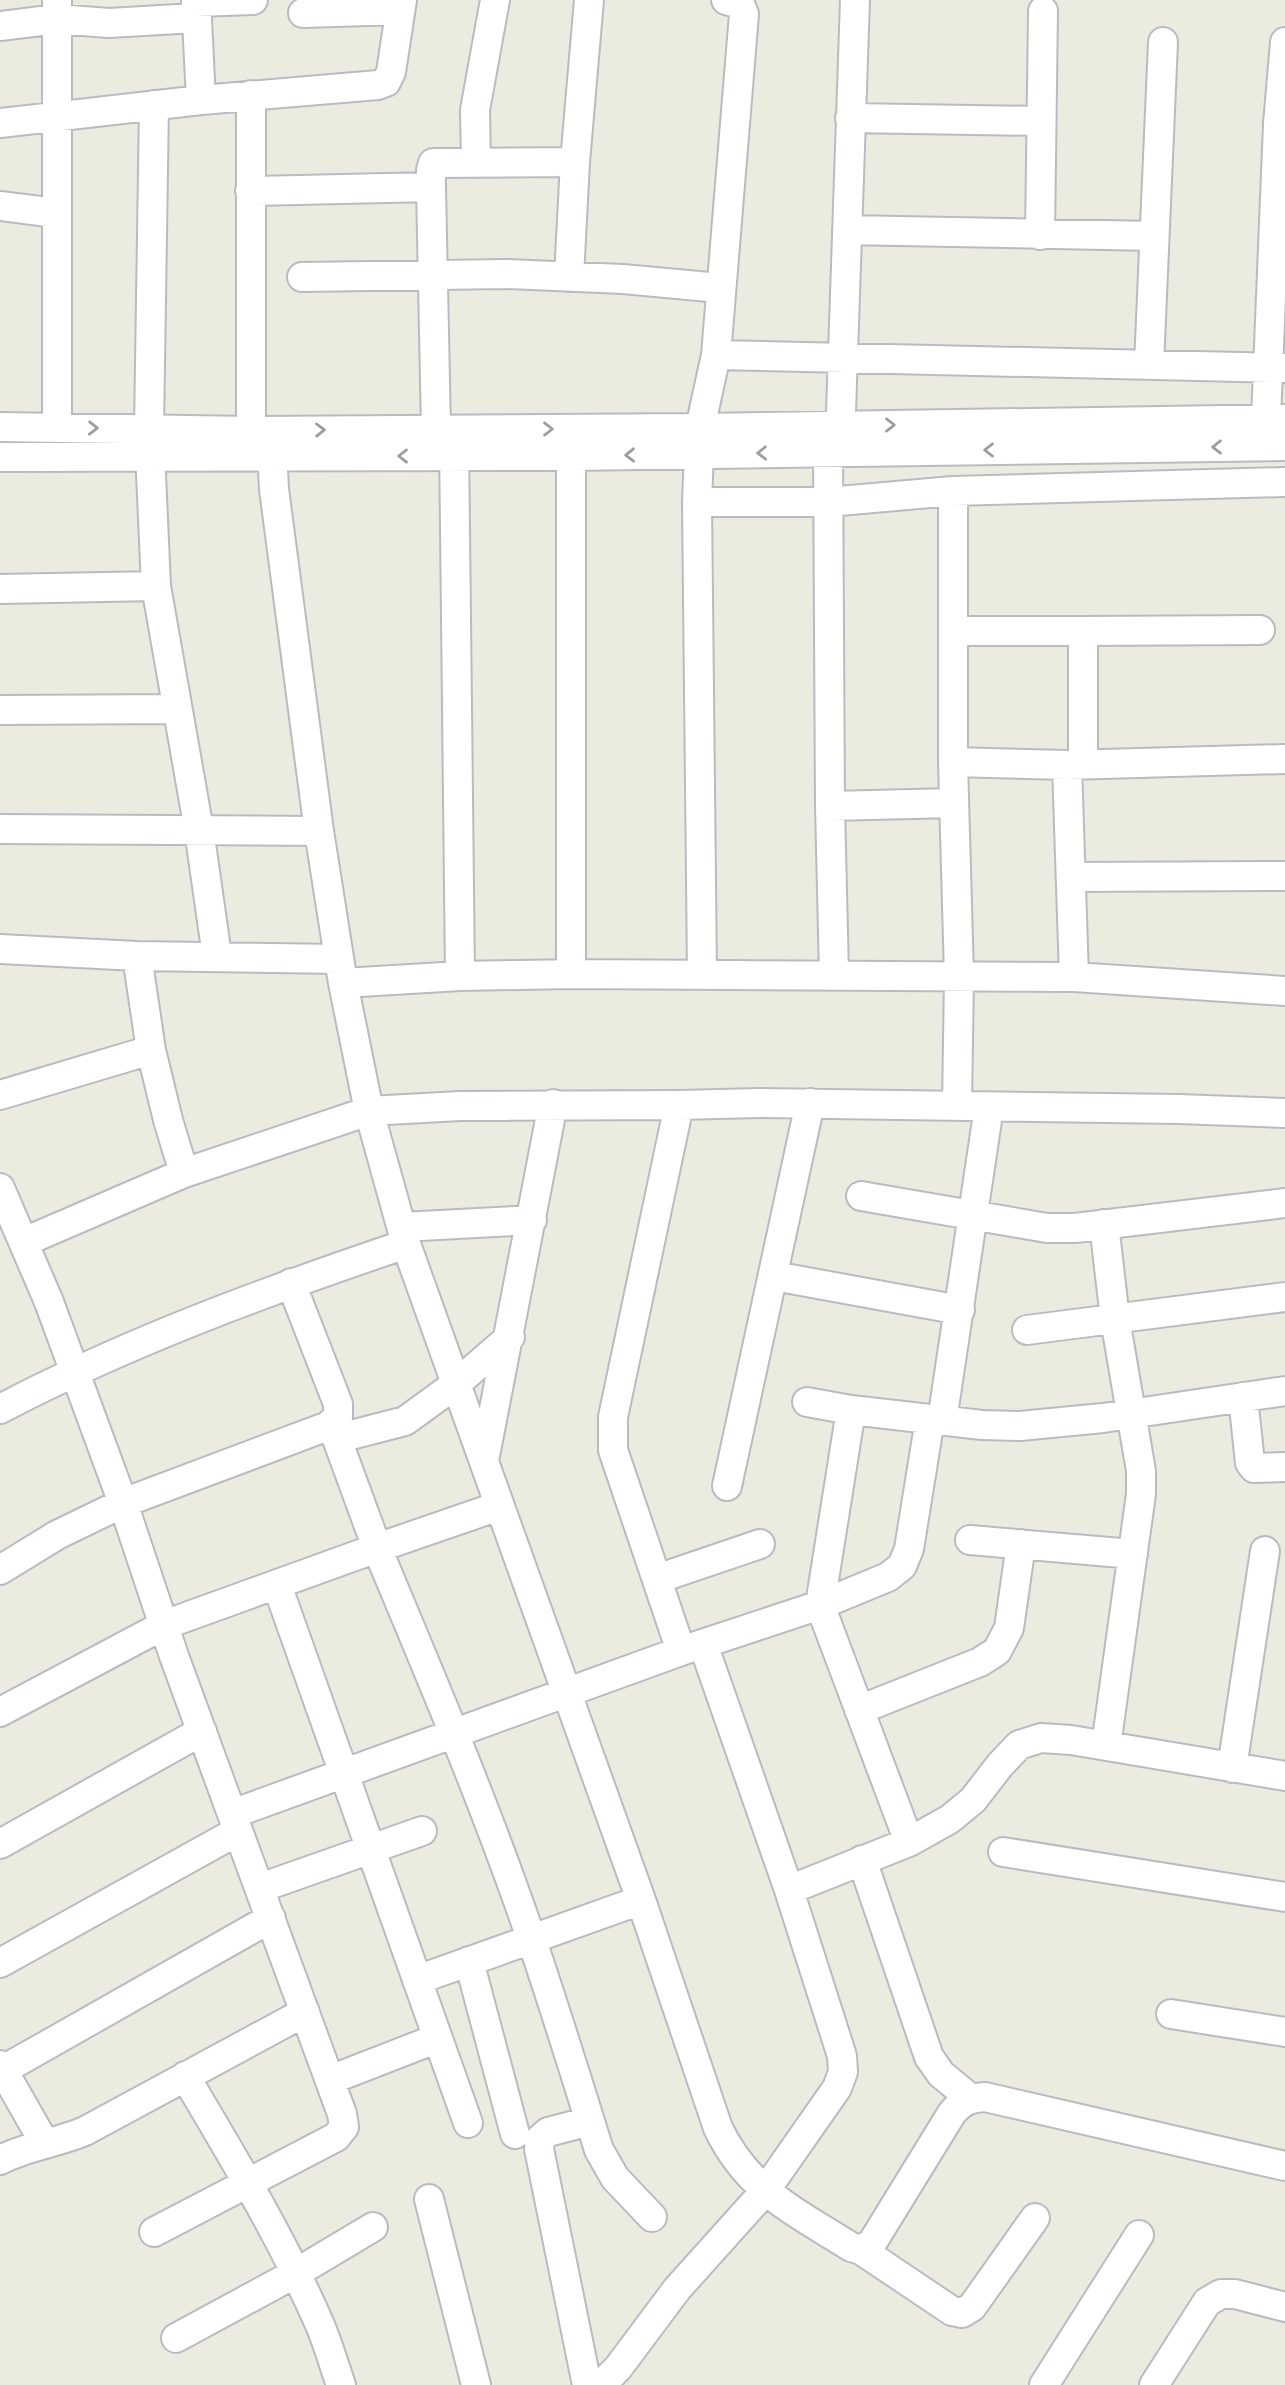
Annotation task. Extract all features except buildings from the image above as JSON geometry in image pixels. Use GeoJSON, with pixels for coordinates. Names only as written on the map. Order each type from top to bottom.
{"type":"FeatureCollection","features":[{"type":"Feature","properties":{"kind":"street"},"geometry":{"type":"LineString","coordinates":[[196,1],[253,0]]}},
{"type":"Feature","properties":{"kind":"street"},"geometry":{"type":"LineString","coordinates":[[476,162],[476,96],[495,0]]}},
{"type":"Feature","properties":{"kind":"street"},"geometry":{"type":"LineString","coordinates":[[569,277],[575,162],[589,0]]}},
{"type":"Feature","properties":{"kind":"street"},"geometry":{"type":"LineString","coordinates":[[702,975],[697,502],[699,441],[716,355],[744,14],[740,4],[726,0]]}},
{"type":"Feature","properties":{"kind":"street"},"geometry":{"type":"LineString","coordinates":[[834,975],[828,502],[843,359],[855,0]]}},
{"type":"Feature","properties":{"kind":"street"},"geometry":{"type":"LineString","coordinates":[[0,26],[57,10],[109,23],[195,18],[196,1]]}},
{"type":"Feature","properties":{"kind":"street"},"geometry":{"type":"LineString","coordinates":[[196,1],[201,100]]}},
{"type":"Feature","properties":{"kind":"street"},"geometry":{"type":"LineString","coordinates":[[0,123],[201,100],[378,85],[386,82],[391,72],[401,5],[303,13]]}},
{"type":"Feature","properties":{"kind":"street"},"geometry":{"type":"LineString","coordinates":[[57,10],[57,427]]}},
{"type":"Feature","properties":{"kind":"street"},"geometry":{"type":"LineString","coordinates":[[1040,235],[1043,11]]}},
{"type":"Feature","properties":{"kind":"street"},"geometry":{"type":"LineString","coordinates":[[1149,365],[1163,42]]}},
{"type":"Feature","properties":{"kind":"street"},"geometry":{"type":"LineString","coordinates":[[836,443],[934,451],[1140,435],[1275,419],[1279,244],[1278,124],[1285,42]]}},
{"type":"Feature","properties":{"kind":"street"},"geometry":{"type":"LineString","coordinates":[[251,95],[250,191],[265,439],[319,831],[341,971],[369,1111],[404,1235],[641,1900],[718,2128],[738,2164],[765,2191],[852,2247],[861,2250],[952,2311],[962,2313],[972,2307],[1035,2218]]}},
{"type":"Feature","properties":{"kind":"street"},"geometry":{"type":"LineString","coordinates":[[154,106],[149,443],[156,586],[217,956]]}},
{"type":"Feature","properties":{"kind":"street"},"geometry":{"type":"LineString","coordinates":[[850,118],[1040,121]]}},
{"type":"Feature","properties":{"kind":"street"},"geometry":{"type":"LineString","coordinates":[[460,976],[448,438],[432,275],[430,170],[433,163],[575,162]]}},
{"type":"Feature","properties":{"kind":"street"},"geometry":{"type":"LineString","coordinates":[[250,191],[431,187]]}},
{"type":"Feature","properties":{"kind":"street"},"geometry":{"type":"LineString","coordinates":[[0,206],[56,213]]}},
{"type":"Feature","properties":{"kind":"street"},"geometry":{"type":"LineString","coordinates":[[847,230],[1154,236]]}},
{"type":"Feature","properties":{"kind":"street"},"geometry":{"type":"LineString","coordinates":[[302,277],[506,274],[623,279],[720,288]]}},
{"type":"Feature","properties":{"kind":"street"},"geometry":{"type":"LineString","coordinates":[[716,355],[1276,368]]}},
{"type":"Feature","properties":{"kind":"street"},"geometry":{"type":"LineString","coordinates":[[0,427],[57,427],[149,443]]}},
{"type":"Feature","properties":{"kind":"street"},"geometry":{"type":"LineString","coordinates":[[0,457],[149,443],[265,439],[448,438],[836,443],[1140,435],[1285,446]]}},
{"type":"Feature","properties":{"kind":"street"},"geometry":{"type":"LineString","coordinates":[[448,438],[571,456],[699,441]]}},
{"type":"Feature","properties":{"kind":"street"},"geometry":{"type":"LineString","coordinates":[[934,451],[944,492],[953,631],[953,762],[959,976],[957,1106]]}},
{"type":"Feature","properties":{"kind":"street"},"geometry":{"type":"LineString","coordinates":[[571,456],[571,974]]}},
{"type":"Feature","properties":{"kind":"street"},"geometry":{"type":"LineString","coordinates":[[697,502],[828,502],[944,492],[1285,482]]}},
{"type":"Feature","properties":{"kind":"street"},"geometry":{"type":"LineString","coordinates":[[0,589],[156,586]]}},
{"type":"Feature","properties":{"kind":"street"},"geometry":{"type":"LineString","coordinates":[[953,631],[1260,630]]}},
{"type":"Feature","properties":{"kind":"street"},"geometry":{"type":"LineString","coordinates":[[1074,977],[1072,877],[1083,631]]}},
{"type":"Feature","properties":{"kind":"street"},"geometry":{"type":"LineString","coordinates":[[0,710],[177,709]]}},
{"type":"Feature","properties":{"kind":"street"},"geometry":{"type":"LineString","coordinates":[[953,762],[1075,764],[1285,759]]}},
{"type":"Feature","properties":{"kind":"street"},"geometry":{"type":"LineString","coordinates":[[830,806],[954,803]]}},
{"type":"Feature","properties":{"kind":"street"},"geometry":{"type":"LineString","coordinates":[[0,829],[319,831]]}},
{"type":"Feature","properties":{"kind":"street"},"geometry":{"type":"LineString","coordinates":[[1072,877],[1285,876]]}},
{"type":"Feature","properties":{"kind":"street"},"geometry":{"type":"LineString","coordinates":[[0,949],[136,956],[217,956],[341,971],[460,976],[571,974],[1074,977],[1285,991]]}},
{"type":"Feature","properties":{"kind":"street"},"geometry":{"type":"LineString","coordinates":[[136,956],[151,1050],[184,1173]]}},
{"type":"Feature","properties":{"kind":"street"},"geometry":{"type":"LineString","coordinates":[[0,1095],[151,1050]]}},
{"type":"Feature","properties":{"kind":"street"},"geometry":{"type":"LineString","coordinates":[[727,1486],[810,1103]]}},
{"type":"Feature","properties":{"kind":"street"},"geometry":{"type":"LineString","coordinates":[[24,1242],[184,1173],[369,1111],[553,1104],[810,1103],[1285,1113]]}},
{"type":"Feature","properties":{"kind":"street"},"geometry":{"type":"LineString","coordinates":[[484,1461],[553,1104]]}},
{"type":"Feature","properties":{"kind":"street"},"geometry":{"type":"LineString","coordinates":[[601,2385],[618,2368],[677,2289],[765,2191],[837,2088],[843,2072],[842,2056],[789,1889],[692,1648],[657,1579],[613,1450],[613,1417],[679,1105]]}},
{"type":"Feature","properties":{"kind":"street"},"geometry":{"type":"LineString","coordinates":[[0,1963],[235,1822],[344,1773],[820,1605],[888,1577],[902,1566],[909,1549],[960,1310],[989,1107]]}},
{"type":"Feature","properties":{"kind":"street"},"geometry":{"type":"LineString","coordinates":[[0,1188],[75,1371],[202,1731],[330,2080],[344,2127],[336,2137],[247,2181],[154,2232]]}},
{"type":"Feature","properties":{"kind":"street"},"geometry":{"type":"LineString","coordinates":[[861,1196],[1047,1228],[1285,1203]]}},
{"type":"Feature","properties":{"kind":"street"},"geometry":{"type":"LineString","coordinates":[[0,1409],[75,1371],[150,1338],[404,1235],[531,1220]]}},
{"type":"Feature","properties":{"kind":"street"},"geometry":{"type":"LineString","coordinates":[[1104,1224],[1115,1319],[1141,1471],[1141,1494],[1105,1746]]}},
{"type":"Feature","properties":{"kind":"street"},"geometry":{"type":"LineString","coordinates":[[774,1276],[960,1310]]}},
{"type":"Feature","properties":{"kind":"street"},"geometry":{"type":"LineString","coordinates":[[0,1570],[57,1535],[123,1503],[328,1426],[338,1418],[338,1404],[291,1283]]}},
{"type":"Feature","properties":{"kind":"street"},"geometry":{"type":"LineString","coordinates":[[1027,1330],[1285,1297]]}},
{"type":"Feature","properties":{"kind":"street"},"geometry":{"type":"LineString","coordinates":[[510,1337],[456,1384],[405,1422],[344,1437],[377,1548],[454,1732],[531,1938],[606,2166],[652,2217]]}},
{"type":"Feature","properties":{"kind":"street"},"geometry":{"type":"LineString","coordinates":[[807,1402],[936,1420],[1020,1426],[1130,1414],[1285,1391]]}},
{"type":"Feature","properties":{"kind":"street"},"geometry":{"type":"LineString","coordinates":[[1242,1397],[1250,1463],[1261,1470],[1285,1467]]}},
{"type":"Feature","properties":{"kind":"street"},"geometry":{"type":"LineString","coordinates":[[851,1410],[820,1605],[909,1842]]}},
{"type":"Feature","properties":{"kind":"street"},"geometry":{"type":"LineString","coordinates":[[0,1712],[164,1625],[499,1506]]}},
{"type":"Feature","properties":{"kind":"street"},"geometry":{"type":"LineString","coordinates":[[970,1540],[1132,1554]]}},
{"type":"Feature","properties":{"kind":"street"},"geometry":{"type":"LineString","coordinates":[[657,1579],[760,1544]]}},
{"type":"Feature","properties":{"kind":"street"},"geometry":{"type":"LineString","coordinates":[[859,1710],[980,1662],[997,1651],[1009,1628],[1021,1544]]}},
{"type":"Feature","properties":{"kind":"street"},"geometry":{"type":"LineString","coordinates":[[1232,1768],[1265,1551]]}},
{"type":"Feature","properties":{"kind":"street"},"geometry":{"type":"LineString","coordinates":[[277,1585],[468,2123]]}},
{"type":"Feature","properties":{"kind":"street"},"geometry":{"type":"LineString","coordinates":[[0,1844],[202,1731]]}},
{"type":"Feature","properties":{"kind":"street"},"geometry":{"type":"LineString","coordinates":[[789,1889],[909,1842],[950,1819],[973,1800],[1019,1745],[1041,1738],[1071,1740],[1285,1776]]}},
{"type":"Feature","properties":{"kind":"street"},"geometry":{"type":"LineString","coordinates":[[260,1888],[422,1831]]}},
{"type":"Feature","properties":{"kind":"street"},"geometry":{"type":"LineString","coordinates":[[1003,1852],[1285,1897]]}},
{"type":"Feature","properties":{"kind":"street"},"geometry":{"type":"LineString","coordinates":[[862,1860],[929,2057],[941,2074],[970,2098]]}},
{"type":"Feature","properties":{"kind":"street"},"geometry":{"type":"LineString","coordinates":[[417,1980],[641,1900]]}},
{"type":"Feature","properties":{"kind":"street"},"geometry":{"type":"LineString","coordinates":[[45,2144],[1,2067],[271,1918]]}},
{"type":"Feature","properties":{"kind":"street"},"geometry":{"type":"LineString","coordinates":[[469,1961],[515,2134]]}},
{"type":"Feature","properties":{"kind":"street"},"geometry":{"type":"LineString","coordinates":[[0,2160],[31,2147],[63,2141],[85,2132],[305,2012]]}},
{"type":"Feature","properties":{"kind":"street"},"geometry":{"type":"LineString","coordinates":[[1171,2014],[1285,2032]]}},
{"type":"Feature","properties":{"kind":"street"},"geometry":{"type":"LineString","coordinates":[[330,2080],[439,2038]]}},
{"type":"Feature","properties":{"kind":"street"},"geometry":{"type":"LineString","coordinates":[[185,2076],[247,2181],[296,2273],[321,2327],[341,2385]]}},
{"type":"Feature","properties":{"kind":"street"},"geometry":{"type":"LineString","coordinates":[[861,2250],[872,2243],[952,2113],[970,2098],[985,2096],[1285,2166]]}},
{"type":"Feature","properties":{"kind":"street"},"geometry":{"type":"LineString","coordinates":[[587,2385],[539,2149],[540,2138],[548,2132],[590,2121]]}},
{"type":"Feature","properties":{"kind":"street"},"geometry":{"type":"LineString","coordinates":[[429,2199],[476,2385]]}},
{"type":"Feature","properties":{"kind":"street"},"geometry":{"type":"LineString","coordinates":[[176,2338],[296,2273],[373,2227]]}},
{"type":"Feature","properties":{"kind":"street"},"geometry":{"type":"LineString","coordinates":[[1044,2385],[1139,2235]]}},
{"type":"Feature","properties":{"kind":"street"},"geometry":{"type":"LineString","coordinates":[[1154,2385],[1207,2302],[1221,2294],[1235,2294],[1285,2307]]}}]}
